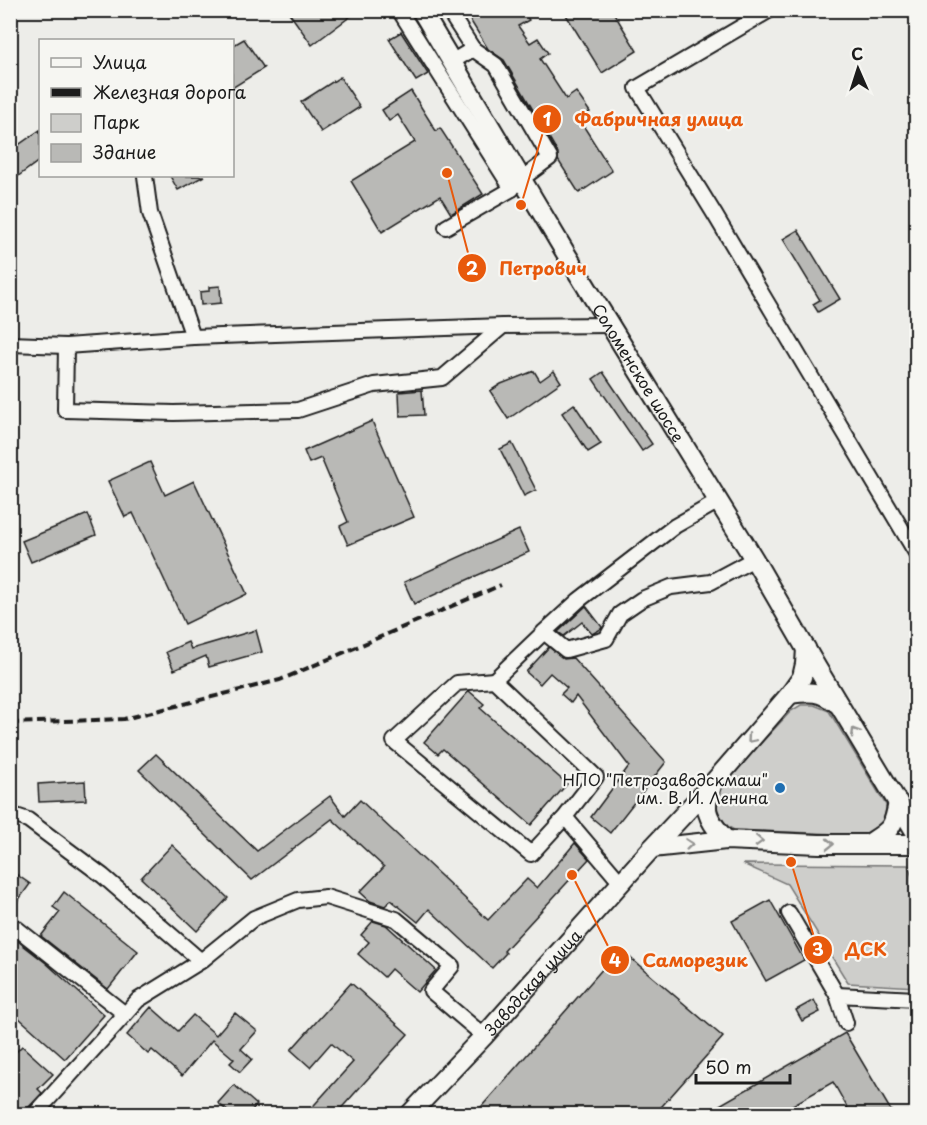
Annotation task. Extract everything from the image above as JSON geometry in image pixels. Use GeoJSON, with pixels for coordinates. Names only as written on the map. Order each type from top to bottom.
{"type":"FeatureCollection","features":[{"type":"Feature","properties":{"kind":"main road","name":"Соломенское шоссе"},"geometry":{"type":"LineString","coordinates":[[421,10],[453,61],[517,184],[611,325],[754,559],[916,833]]}},
{"type":"Feature","properties":{"kind":"main road","name":"Заводская улица"},"geometry":{"type":"LineString","coordinates":[[410,1114],[484,1036],[713,783],[790,694],[802,677],[806,664],[806,648]]}},
{"type":"Feature","properties":{"kind":"main road"},"geometry":{"type":"LineString","coordinates":[[790,694],[806,692],[823,694],[838,704]]}},
{"type":"Feature","properties":{"kind":"main road"},"geometry":{"type":"LineString","coordinates":[[713,783],[706,806],[716,828],[726,840]]}},
{"type":"Feature","properties":{"kind":"main road"},"geometry":{"type":"LineString","coordinates":[[868,844],[889,831],[895,819],[898,802]]}},
{"type":"Feature","properties":{"kind":"main road"},"geometry":{"type":"LineString","coordinates":[[652,848],[726,840],[916,844]]}},
{"type":"Feature","properties":{"kind":"street"},"geometry":{"type":"LineString","coordinates":[[399,10],[517,184]]}},
{"type":"Feature","properties":{"kind":"street"},"geometry":{"type":"LineString","coordinates":[[446,227],[517,184],[549,158],[496,65],[473,49],[448,10]]}},
{"type":"Feature","properties":{"kind":"street"},"geometry":{"type":"LineString","coordinates":[[770,10],[637,88],[715,214],[916,553]]}},
{"type":"Feature","properties":{"kind":"street"},"geometry":{"type":"LineString","coordinates":[[453,61],[473,49]]}},
{"type":"Feature","properties":{"kind":"street"},"geometry":{"type":"LineString","coordinates":[[145,177],[150,213],[193,337]]}},
{"type":"Feature","properties":{"kind":"street"},"geometry":{"type":"LineString","coordinates":[[10,344],[66,346],[193,337],[503,326],[611,325]]}},
{"type":"Feature","properties":{"kind":"street"},"geometry":{"type":"LineString","coordinates":[[66,346],[64,410],[174,413],[298,410],[374,385],[442,378],[503,326]]}},
{"type":"Feature","properties":{"kind":"street"},"geometry":{"type":"LineString","coordinates":[[494,680],[596,777],[565,817],[531,854],[394,741],[457,683],[494,680],[579,600],[675,526],[719,501]]}},
{"type":"Feature","properties":{"kind":"street"},"geometry":{"type":"LineString","coordinates":[[544,632],[566,650],[606,639],[620,614],[642,599],[671,587],[711,582],[754,559]]}},
{"type":"Feature","properties":{"kind":"street"},"geometry":{"type":"LineString","coordinates":[[10,814],[28,820],[103,876],[201,961]]}},
{"type":"Feature","properties":{"kind":"street"},"geometry":{"type":"LineString","coordinates":[[565,817],[621,883]]}},
{"type":"Feature","properties":{"kind":"street"},"geometry":{"type":"LineString","coordinates":[[35,1114],[138,1000],[201,961],[254,918],[298,900],[326,897],[396,919],[452,966],[431,991],[484,1036]]}},
{"type":"Feature","properties":{"kind":"street"},"geometry":{"type":"LineString","coordinates":[[789,913],[837,995],[846,1023]]}},
{"type":"Feature","properties":{"kind":"street"},"geometry":{"type":"LineString","coordinates":[[10,922],[125,1014]]}},
{"type":"Feature","properties":{"kind":"street"},"geometry":{"type":"LineString","coordinates":[[837,995],[916,999]]}},
{"type":"Feature","properties":{"kind":"green space"},"geometry":{"type":"Polygon","coordinates":[[[801,705],[814,705],[829,711],[886,805],[883,820],[878,828],[870,833],[865,835],[734,830],[719,818],[717,802],[719,788],[791,711],[801,705]]]}},
{"type":"Feature","properties":{"kind":"green space"},"geometry":{"type":"Polygon","coordinates":[[[743,864],[908,865],[916,887],[916,987],[848,983],[787,884],[743,864]]]}},
{"type":"Feature","properties":{"kind":"building"},"geometry":{"type":"Polygon","coordinates":[[[287,10],[359,10],[312,45],[287,10]]]}},
{"type":"Feature","properties":{"kind":"building"},"geometry":{"type":"Polygon","coordinates":[[[464,10],[523,10],[529,20],[518,26],[530,43],[538,38],[548,53],[540,59],[566,99],[576,92],[590,112],[579,119],[612,171],[579,193],[558,160],[558,153],[504,60],[488,49],[464,10]]]}},
{"type":"Feature","properties":{"kind":"building"},"geometry":{"type":"Polygon","coordinates":[[[563,10],[612,10],[637,51],[602,73],[563,10]]]}},
{"type":"Feature","properties":{"kind":"building"},"geometry":{"type":"Polygon","coordinates":[[[401,32],[428,74],[416,81],[389,39],[401,32]]]}},
{"type":"Feature","properties":{"kind":"building"},"geometry":{"type":"Polygon","coordinates":[[[244,39],[264,68],[234,87],[234,45],[244,39]]]}},
{"type":"Feature","properties":{"kind":"building"},"geometry":{"type":"Polygon","coordinates":[[[340,77],[360,107],[321,132],[301,102],[340,77]]]}},
{"type":"Feature","properties":{"kind":"building"},"geometry":{"type":"Polygon","coordinates":[[[411,91],[436,131],[440,128],[483,194],[451,214],[440,196],[382,232],[351,181],[415,142],[398,115],[389,121],[382,110],[411,91]]]}},
{"type":"Feature","properties":{"kind":"building"},"geometry":{"type":"Polygon","coordinates":[[[39,131],[39,161],[17,177],[10,168],[10,151],[39,131]]]}},
{"type":"Feature","properties":{"kind":"building"},"geometry":{"type":"Polygon","coordinates":[[[171,177],[202,177],[178,190],[171,177]]]}},
{"type":"Feature","properties":{"kind":"building"},"geometry":{"type":"Polygon","coordinates":[[[798,230],[840,299],[818,312],[813,304],[820,300],[783,239],[798,230]]]}},
{"type":"Feature","properties":{"kind":"building"},"geometry":{"type":"Polygon","coordinates":[[[220,286],[221,303],[201,305],[200,292],[209,291],[209,287],[220,286]]]}},
{"type":"Feature","properties":{"kind":"building"},"geometry":{"type":"Polygon","coordinates":[[[534,371],[540,381],[554,371],[561,382],[508,419],[490,391],[501,384],[534,371]]]}},
{"type":"Feature","properties":{"kind":"building"},"geometry":{"type":"Polygon","coordinates":[[[603,372],[652,444],[642,451],[593,379],[603,372]]]}},
{"type":"Feature","properties":{"kind":"building"},"geometry":{"type":"Polygon","coordinates":[[[422,390],[424,415],[400,416],[399,392],[422,390]]]}},
{"type":"Feature","properties":{"kind":"building"},"geometry":{"type":"Polygon","coordinates":[[[574,404],[601,444],[588,452],[562,413],[574,404]]]}},
{"type":"Feature","properties":{"kind":"building"},"geometry":{"type":"Polygon","coordinates":[[[372,421],[414,517],[348,545],[340,526],[348,522],[321,458],[309,463],[304,451],[372,421]]]}},
{"type":"Feature","properties":{"kind":"building"},"geometry":{"type":"Polygon","coordinates":[[[512,443],[536,490],[524,496],[500,449],[512,443]]]}},
{"type":"Feature","properties":{"kind":"building"},"geometry":{"type":"Polygon","coordinates":[[[150,462],[165,495],[194,481],[247,594],[185,624],[133,513],[125,517],[108,481],[150,462]]]}},
{"type":"Feature","properties":{"kind":"building"},"geometry":{"type":"Polygon","coordinates":[[[88,514],[96,535],[31,562],[22,541],[88,514]]]}},
{"type":"Feature","properties":{"kind":"building"},"geometry":{"type":"Polygon","coordinates":[[[519,530],[529,552],[414,604],[404,582],[519,530]]]}},
{"type":"Feature","properties":{"kind":"building"},"geometry":{"type":"Polygon","coordinates":[[[586,606],[602,627],[601,629],[592,634],[582,622],[564,636],[558,632],[586,606]]]}},
{"type":"Feature","properties":{"kind":"building"},"geometry":{"type":"Polygon","coordinates":[[[256,630],[262,652],[209,667],[206,656],[174,670],[166,652],[188,642],[191,649],[256,630]]]}},
{"type":"Feature","properties":{"kind":"building"},"geometry":{"type":"Polygon","coordinates":[[[549,647],[564,659],[573,658],[666,762],[610,833],[591,817],[629,766],[576,696],[571,703],[561,694],[567,688],[550,673],[540,684],[526,672],[549,647]]]}},
{"type":"Feature","properties":{"kind":"building"},"geometry":{"type":"Polygon","coordinates":[[[469,691],[484,704],[480,708],[567,784],[531,825],[443,749],[438,754],[424,742],[469,691]]]}},
{"type":"Feature","properties":{"kind":"building"},"geometry":{"type":"Polygon","coordinates":[[[156,754],[257,851],[330,796],[345,816],[360,800],[488,920],[527,879],[537,888],[575,843],[589,859],[504,951],[506,953],[492,968],[429,909],[418,922],[391,900],[385,906],[370,901],[360,892],[384,867],[332,819],[252,880],[139,770],[156,754]]]}},
{"type":"Feature","properties":{"kind":"building"},"geometry":{"type":"Polygon","coordinates":[[[85,781],[86,800],[39,802],[38,784],[85,781]]]}},
{"type":"Feature","properties":{"kind":"building"},"geometry":{"type":"Polygon","coordinates":[[[172,845],[228,898],[197,931],[141,878],[172,845]]]}},
{"type":"Feature","properties":{"kind":"building"},"geometry":{"type":"Polygon","coordinates":[[[10,870],[30,884],[10,912],[10,870]]]}},
{"type":"Feature","properties":{"kind":"building"},"geometry":{"type":"Polygon","coordinates":[[[64,892],[138,951],[108,989],[41,936],[60,912],[53,907],[64,892]]]}},
{"type":"Feature","properties":{"kind":"building"},"geometry":{"type":"Polygon","coordinates":[[[770,900],[804,960],[766,981],[732,921],[770,900]]]}},
{"type":"Feature","properties":{"kind":"building"},"geometry":{"type":"Polygon","coordinates":[[[373,921],[386,925],[436,970],[417,992],[391,969],[384,977],[358,954],[369,942],[361,935],[373,921]]]}},
{"type":"Feature","properties":{"kind":"building"},"geometry":{"type":"Polygon","coordinates":[[[10,935],[46,963],[104,1015],[65,1059],[10,1010],[10,935]]]}},
{"type":"Feature","properties":{"kind":"building"},"geometry":{"type":"Polygon","coordinates":[[[620,949],[723,1037],[655,1114],[475,1114],[620,949]]]}},
{"type":"Feature","properties":{"kind":"building"},"geometry":{"type":"Polygon","coordinates":[[[351,983],[408,1034],[336,1114],[306,1114],[353,1062],[331,1043],[310,1067],[291,1050],[351,983]]]}},
{"type":"Feature","properties":{"kind":"building"},"geometry":{"type":"Polygon","coordinates":[[[814,1000],[820,1012],[802,1021],[796,1010],[814,1000]]]}},
{"type":"Feature","properties":{"kind":"building"},"geometry":{"type":"Polygon","coordinates":[[[151,1007],[178,1031],[193,1015],[216,1035],[235,1013],[257,1031],[241,1049],[252,1059],[240,1072],[230,1063],[234,1059],[212,1040],[182,1076],[152,1050],[148,1054],[127,1035],[151,1007]]]}},
{"type":"Feature","properties":{"kind":"building"},"geometry":{"type":"Polygon","coordinates":[[[845,1033],[893,1114],[851,1114],[833,1082],[777,1114],[704,1114],[845,1033]]]}},
{"type":"Feature","properties":{"kind":"building"},"geometry":{"type":"Polygon","coordinates":[[[22,1046],[53,1074],[38,1089],[42,1093],[25,1114],[10,1114],[10,1058],[22,1046]]]}},
{"type":"Feature","properties":{"kind":"building"},"geometry":{"type":"Polygon","coordinates":[[[234,1085],[257,1105],[248,1114],[231,1114],[218,1103],[234,1085]]]}},
{"type":"Feature","properties":{"kind":"railway"},"geometry":{"type":"LineString","coordinates":[[10,723],[124,719],[280,680],[501,585]]}},
{"type":"Feature","properties":{"kind":"place","name":"Петрович"},"geometry":{"type":"Point","coordinates":[447,173]}},
{"type":"Feature","properties":{"kind":"place","name":"Фабричная улица"},"geometry":{"type":"Point","coordinates":[521,205]}},
{"type":"Feature","properties":{"kind":"place","name":"НПО \"Петрозаводскмаш\" им. В. И. Ленина"},"geometry":{"type":"Point","coordinates":[780,788]}},
{"type":"Feature","properties":{"kind":"place","name":"ДСК"},"geometry":{"type":"Point","coordinates":[791,862]}},
{"type":"Feature","properties":{"kind":"place","name":"Саморезик"},"geometry":{"type":"Point","coordinates":[572,875]}}]}
